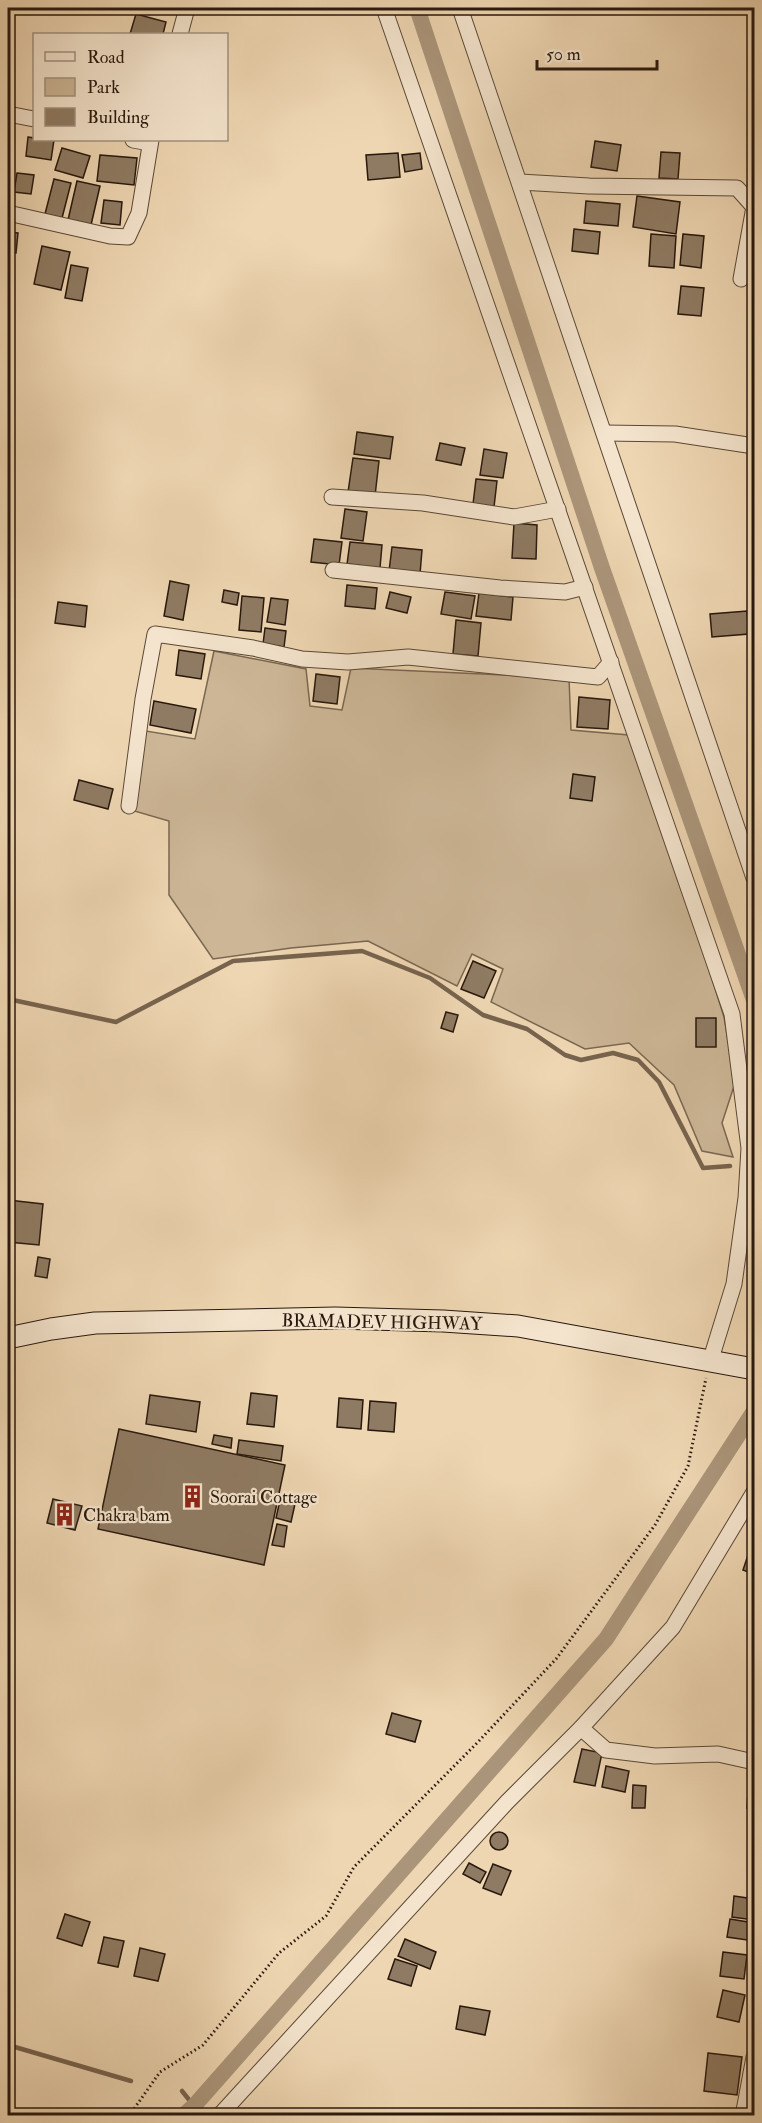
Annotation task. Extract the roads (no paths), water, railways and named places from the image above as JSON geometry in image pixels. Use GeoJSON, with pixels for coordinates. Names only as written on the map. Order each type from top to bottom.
{"type":"FeatureCollection","features":[{"type":"Feature","properties":{"kind":"street"},"geometry":{"type":"LineString","coordinates":[[180,33],[187,8]]}},
{"type":"Feature","properties":{"kind":"street"},"geometry":{"type":"LineString","coordinates":[[384,8],[732,1014],[749,1148],[747,1198],[734,1284],[714,1363]]}},
{"type":"Feature","properties":{"kind":"street"},"geometry":{"type":"LineString","coordinates":[[460,8],[754,878]]}},
{"type":"Feature","properties":{"kind":"street"},"geometry":{"type":"LineString","coordinates":[[8,114],[33,119]]}},
{"type":"Feature","properties":{"kind":"street"},"geometry":{"type":"LineString","coordinates":[[8,213],[110,236],[128,237],[139,213],[150,141]]}},
{"type":"Feature","properties":{"kind":"street"},"geometry":{"type":"LineString","coordinates":[[520,182],[589,186],[737,188],[754,207],[741,279]]}},
{"type":"Feature","properties":{"kind":"street"},"geometry":{"type":"LineString","coordinates":[[604,433],[675,434],[754,446]]}},
{"type":"Feature","properties":{"kind":"street"},"geometry":{"type":"LineString","coordinates":[[332,497],[423,503],[514,516],[558,509]]}},
{"type":"Feature","properties":{"kind":"street"},"geometry":{"type":"LineString","coordinates":[[333,570],[510,589],[566,592],[585,586]]}},
{"type":"Feature","properties":{"kind":"street"},"geometry":{"type":"LineString","coordinates":[[129,806],[143,699],[155,634],[252,648],[302,659],[348,662],[408,657],[598,676],[611,662]]}},
{"type":"Feature","properties":{"kind":"street","name":"BRAMADEV HIGHWAY"},"geometry":{"type":"LineString","coordinates":[[8,1338],[94,1323],[335,1318],[443,1321],[518,1326],[754,1369]]}},
{"type":"Feature","properties":{"kind":"street"},"geometry":{"type":"LineString","coordinates":[[219,2115],[507,1802],[581,1728],[673,1627],[754,1492]]}},
{"type":"Feature","properties":{"kind":"street"},"geometry":{"type":"LineString","coordinates":[[581,1728],[606,1749],[655,1756],[718,1754],[754,1762]]}},
{"type":"Feature","properties":{"kind":"street"},"geometry":{"type":"LineString","coordinates":[[743,2115],[754,2057]]}},
{"type":"Feature","properties":{"kind":"waterway"},"geometry":{"type":"LineString","coordinates":[[417,8],[602,568],[754,1000]]}},
{"type":"Feature","properties":{"kind":"waterway"},"geometry":{"type":"LineString","coordinates":[[8,999],[116,1022],[233,961],[362,951],[430,978],[483,1015],[527,1029],[565,1055],[581,1060],[613,1053],[638,1060],[659,1082],[703,1168],[730,1166]]}},
{"type":"Feature","properties":{"kind":"waterway"},"geometry":{"type":"LineString","coordinates":[[183,2116],[606,1639],[754,1411]]}},
{"type":"Feature","properties":{"kind":"waterway"},"geometry":{"type":"LineString","coordinates":[[8,2045],[131,2081]]}},
{"type":"Feature","properties":{"kind":"waterway"},"geometry":{"type":"LineString","coordinates":[[182,2091],[194,2106]]}},
{"type":"Feature","properties":{"kind":"place","name":"Soorai Cottage"},"geometry":{"type":"Point","coordinates":[192,1497]}},
{"type":"Feature","properties":{"kind":"place","name":"Chakra bam"},"geometry":{"type":"Point","coordinates":[65,1515]}}]}
